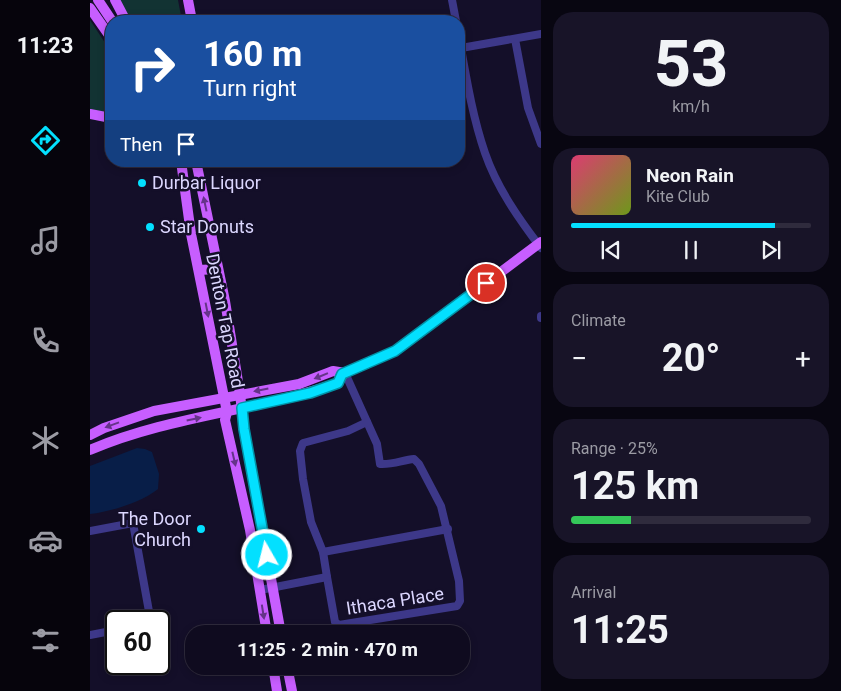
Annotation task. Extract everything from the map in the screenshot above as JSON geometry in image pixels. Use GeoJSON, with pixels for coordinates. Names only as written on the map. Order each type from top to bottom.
{"type":"FeatureCollection","features":[{"type":"Feature","properties":{"kind":"main road"},"geometry":{"type":"LineString","coordinates":[[98,0],[108,15]]}},
{"type":"Feature","properties":{"kind":"main road"},"geometry":{"type":"LineString","coordinates":[[115,0],[123,15]]}},
{"type":"Feature","properties":{"kind":"main road"},"geometry":{"type":"LineString","coordinates":[[188,0],[190,15]]}},
{"type":"Feature","properties":{"kind":"main road"},"geometry":{"type":"LineString","coordinates":[[90,8],[105,29]]}},
{"type":"Feature","properties":{"kind":"main road"},"geometry":{"type":"LineString","coordinates":[[90,114],[105,117]]}},
{"type":"Feature","properties":{"kind":"main road","name":"Denton Tap Road"},"geometry":{"type":"LineString","coordinates":[[182,167],[199,270],[227,412],[225,420],[250,530],[266,625]]}},
{"type":"Feature","properties":{"kind":"main road","name":"Denton Tap Road"},"geometry":{"type":"LineString","coordinates":[[197,167],[218,269],[240,394],[244,429],[279,625]]}},
{"type":"Feature","properties":{"kind":"main road"},"geometry":{"type":"LineString","coordinates":[[90,450],[141,431],[227,412],[338,383],[344,374],[395,351],[540,245]]}},
{"type":"Feature","properties":{"kind":"main road"},"geometry":{"type":"LineString","coordinates":[[199,270],[218,269]]}},
{"type":"Feature","properties":{"kind":"main road"},"geometry":{"type":"LineString","coordinates":[[90,435],[104,428],[154,412],[299,384],[333,371],[344,374]]}},
{"type":"Feature","properties":{"kind":"main road"},"geometry":{"type":"LineString","coordinates":[[274,675],[277,691]]}},
{"type":"Feature","properties":{"kind":"main road"},"geometry":{"type":"LineString","coordinates":[[289,675],[292,691]]}},
{"type":"Feature","properties":{"kind":"street"},"geometry":{"type":"LineString","coordinates":[[452,0],[455,15]]}},
{"type":"Feature","properties":{"kind":"street"},"geometry":{"type":"LineString","coordinates":[[465,47],[541,34]]}},
{"type":"Feature","properties":{"kind":"street"},"geometry":{"type":"LineString","coordinates":[[515,39],[528,108],[541,144]]}},
{"type":"Feature","properties":{"kind":"street"},"geometry":{"type":"LineString","coordinates":[[465,69],[475,122],[485,154],[513,209],[540,245]]}},
{"type":"Feature","properties":{"kind":"street","name":"Ithaca Place"},"geometry":{"type":"LineString","coordinates":[[327,577],[335,622],[339,625],[457,606],[460,601],[459,580],[441,506],[419,464],[414,459],[380,464],[377,444],[344,374]]}},
{"type":"Feature","properties":{"kind":"street"},"geometry":{"type":"LineString","coordinates":[[260,590],[327,577],[323,552],[311,522],[300,451],[303,443],[348,431],[367,422]]}},
{"type":"Feature","properties":{"kind":"street"},"geometry":{"type":"LineString","coordinates":[[90,531],[133,523],[149,610]]}},
{"type":"Feature","properties":{"kind":"street"},"geometry":{"type":"LineString","coordinates":[[323,552],[448,529]]}},
{"type":"Feature","properties":{"kind":"street"},"geometry":{"type":"LineString","coordinates":[[90,635],[105,632]]}},
{"type":"Feature","properties":{"kind":"green space"},"geometry":{"type":"Polygon","coordinates":[[[120,0],[178,0],[181,15],[128,15],[120,0]]]}},
{"type":"Feature","properties":{"kind":"green space"},"geometry":{"type":"Polygon","coordinates":[[[90,20],[105,43],[105,114],[90,111],[90,20]]]}},
{"type":"Feature","properties":{"kind":"water"},"geometry":{"type":"Polygon","coordinates":[[[137,448],[152,452],[159,474],[158,489],[126,506],[90,514],[90,466],[137,448]]]}},
{"type":"Feature","properties":{"kind":"place","name":"Durbar Liquor"},"geometry":{"type":"Point","coordinates":[142,183]}},
{"type":"Feature","properties":{"kind":"place","name":"Star Donuts"},"geometry":{"type":"Point","coordinates":[150,227]}},
{"type":"Feature","properties":{"kind":"place","name":"The Door Church"},"geometry":{"type":"Point","coordinates":[201,529]}},
{"type":"Feature","properties":{"kind":"route"},"geometry":{"type":"LineString","coordinates":[[267,555],[244,429],[242,408],[310,393],[338,383],[342,374],[395,351],[486,283]]}}]}
